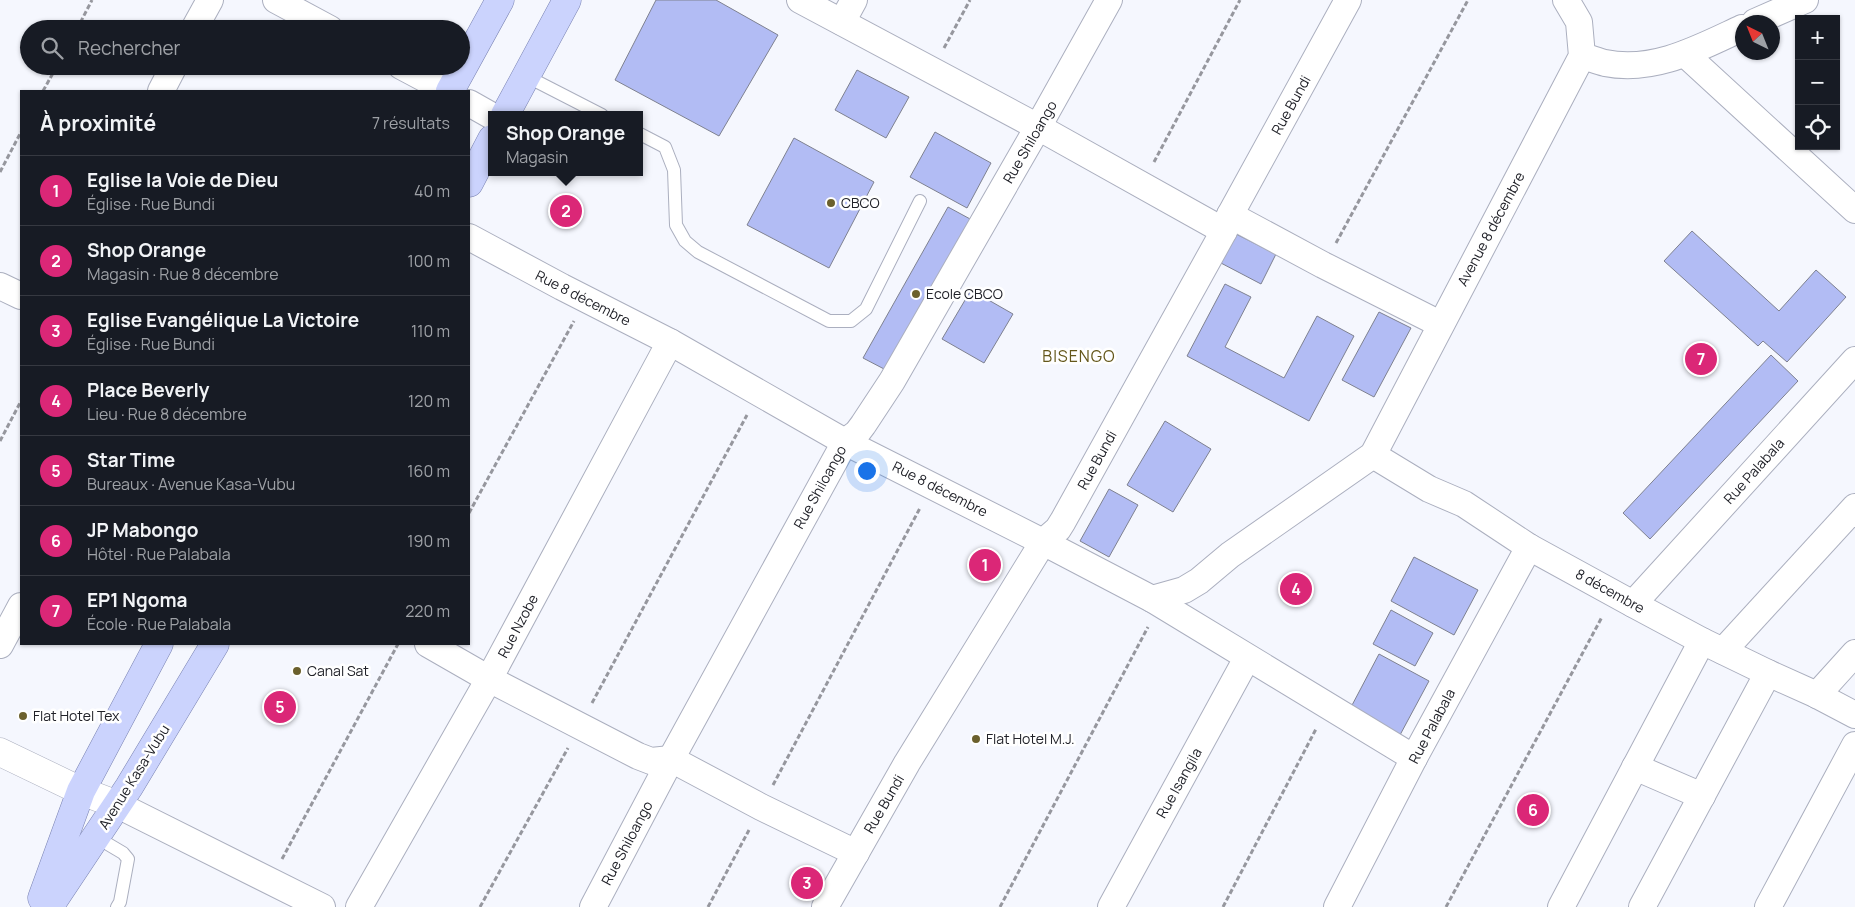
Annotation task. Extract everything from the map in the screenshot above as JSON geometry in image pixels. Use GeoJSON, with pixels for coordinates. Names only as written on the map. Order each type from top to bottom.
{"type":"FeatureCollection","features":[{"type":"Feature","properties":{"kind":"main road"},"geometry":{"type":"LineString","coordinates":[[470,54],[500,0]]}},
{"type":"Feature","properties":{"kind":"main road"},"geometry":{"type":"LineString","coordinates":[[507,111],[567,0]]}},
{"type":"Feature","properties":{"kind":"main road"},"geometry":{"type":"LineString","coordinates":[[450,90],[458,75]]}},
{"type":"Feature","properties":{"kind":"main road"},"geometry":{"type":"LineString","coordinates":[[470,181],[488,147]]}},
{"type":"Feature","properties":{"kind":"main road"},"geometry":{"type":"LineString","coordinates":[[39,907],[81,791],[158,645]]}},
{"type":"Feature","properties":{"kind":"main road","name":"Avenue Kasa-Vubu"},"geometry":{"type":"LineString","coordinates":[[48,907],[118,805],[214,645]]}},
{"type":"Feature","properties":{"kind":"street"},"geometry":{"type":"LineString","coordinates":[[199,20],[210,0]]}},
{"type":"Feature","properties":{"kind":"street"},"geometry":{"type":"LineString","coordinates":[[276,0],[313,20]]}},
{"type":"Feature","properties":{"kind":"street"},"geometry":{"type":"LineString","coordinates":[[800,0],[848,11],[932,70],[1142,185],[1323,265],[1440,324]]}},
{"type":"Feature","properties":{"kind":"street","name":"Rue Shiloango"},"geometry":{"type":"LineString","coordinates":[[593,907],[671,759],[845,442],[857,433],[892,381],[1038,128],[1109,0]]}},
{"type":"Feature","properties":{"kind":"street","name":"Rue Bundi"},"geometry":{"type":"LineString","coordinates":[[829,906],[856,854],[908,763],[1043,542],[1058,529],[1063,521],[1348,0]]}},
{"type":"Feature","properties":{"kind":"street"},"geometry":{"type":"LineString","coordinates":[[1566,0],[1579,22],[1582,56],[1605,63],[1650,64],[1685,54],[1735,31]]}},
{"type":"Feature","properties":{"kind":"street"},"geometry":{"type":"LineString","coordinates":[[1771,15],[1804,0]]}},
{"type":"Feature","properties":{"kind":"street"},"geometry":{"type":"LineString","coordinates":[[1685,54],[1855,210]]}},
{"type":"Feature","properties":{"kind":"street","name":"Avenue 8 décembre"},"geometry":{"type":"LineString","coordinates":[[1373,455],[1582,56]]}},
{"type":"Feature","properties":{"kind":"street"},"geometry":{"type":"LineString","coordinates":[[162,90],[169,75]]}},
{"type":"Feature","properties":{"kind":"street"},"geometry":{"type":"LineString","coordinates":[[418,75],[447,90]]}},
{"type":"Feature","properties":{"kind":"street"},"geometry":{"type":"LineString","coordinates":[[470,104],[488,114]]}},
{"type":"Feature","properties":{"kind":"street","name":"Rue 8 décembre"},"geometry":{"type":"LineString","coordinates":[[470,238],[670,342],[845,442],[1043,542],[1156,602],[1414,758]]}},
{"type":"Feature","properties":{"kind":"street"},"geometry":{"type":"LineString","coordinates":[[0,286],[20,296]]}},
{"type":"Feature","properties":{"kind":"street","name":"Rue Nzobe"},"geometry":{"type":"LineString","coordinates":[[360,907],[489,679],[670,342]]}},
{"type":"Feature","properties":{"kind":"street","name":"Rue Palabala"},"geometry":{"type":"LineString","coordinates":[[1624,599],[1855,360]]}},
{"type":"Feature","properties":{"kind":"street"},"geometry":{"type":"LineString","coordinates":[[1156,602],[1184,590],[1199,581],[1230,555],[1373,455]]}},
{"type":"Feature","properties":{"kind":"street","name":"8 décembre"},"geometry":{"type":"LineString","coordinates":[[1373,455],[1429,489],[1464,504],[1529,547],[1624,599],[1713,646],[1855,715]]}},
{"type":"Feature","properties":{"kind":"street"},"geometry":{"type":"LineString","coordinates":[[1561,907],[1635,767],[1713,646],[1855,507]]}},
{"type":"Feature","properties":{"kind":"street","name":"Rue Palabala"},"geometry":{"type":"LineString","coordinates":[[1337,907],[1414,758],[1529,547]]}},
{"type":"Feature","properties":{"kind":"street"},"geometry":{"type":"LineString","coordinates":[[0,645],[20,608]]}},
{"type":"Feature","properties":{"kind":"street"},"geometry":{"type":"LineString","coordinates":[[430,645],[489,679],[651,761],[671,759],[761,807],[856,854]]}},
{"type":"Feature","properties":{"kind":"street"},"geometry":{"type":"LineString","coordinates":[[1817,695],[1855,653]]}},
{"type":"Feature","properties":{"kind":"street","name":"Rue Isangila"},"geometry":{"type":"LineString","coordinates":[[1111,907],[1247,658]]}},
{"type":"Feature","properties":{"kind":"street"},"geometry":{"type":"LineString","coordinates":[[1642,907],[1768,673]]}},
{"type":"Feature","properties":{"kind":"street"},"geometry":{"type":"LineString","coordinates":[[1768,907],[1855,745]]}},
{"type":"Feature","properties":{"kind":"street"},"geometry":{"type":"LineString","coordinates":[[0,752],[81,791],[118,805],[322,907]]}},
{"type":"Feature","properties":{"kind":"street"},"geometry":{"type":"LineString","coordinates":[[1635,767],[1702,796]]}},
{"type":"Feature","properties":{"kind":"lane"},"geometry":{"type":"LineString","coordinates":[[526,76],[594,111]]}},
{"type":"Feature","properties":{"kind":"lane"},"geometry":{"type":"LineString","coordinates":[[643,136],[666,148],[674,170],[676,225],[685,241],[698,252],[829,321],[851,321],[866,308],[920,201]]}},
{"type":"Feature","properties":{"kind":"lane"},"geometry":{"type":"LineString","coordinates":[[96,837],[123,853],[128,859],[118,907]]}},
{"type":"Feature","properties":{"kind":"path"},"geometry":{"type":"LineString","coordinates":[[82,20],[92,0]]}},
{"type":"Feature","properties":{"kind":"path"},"geometry":{"type":"LineString","coordinates":[[932,70],[970,0]]}},
{"type":"Feature","properties":{"kind":"path"},"geometry":{"type":"LineString","coordinates":[[1142,185],[1240,0]]}},
{"type":"Feature","properties":{"kind":"path"},"geometry":{"type":"LineString","coordinates":[[1323,265],[1468,0]]}},
{"type":"Feature","properties":{"kind":"path"},"geometry":{"type":"LineString","coordinates":[[44,90],[52,75]]}},
{"type":"Feature","properties":{"kind":"path"},"geometry":{"type":"LineString","coordinates":[[0,172],[20,134]]}},
{"type":"Feature","properties":{"kind":"path"},"geometry":{"type":"LineString","coordinates":[[470,511],[585,299]]}},
{"type":"Feature","properties":{"kind":"path"},"geometry":{"type":"LineString","coordinates":[[480,907],[580,726],[759,393]]}},
{"type":"Feature","properties":{"kind":"path"},"geometry":{"type":"LineString","coordinates":[[0,440],[20,402]]}},
{"type":"Feature","properties":{"kind":"path"},"geometry":{"type":"LineString","coordinates":[[708,907],[932,486]]}},
{"type":"Feature","properties":{"kind":"path"},"geometry":{"type":"LineString","coordinates":[[1446,907],[1624,599]]}},
{"type":"Feature","properties":{"kind":"path"},"geometry":{"type":"LineString","coordinates":[[1000,907],[1156,602]]}},
{"type":"Feature","properties":{"kind":"path"},"geometry":{"type":"LineString","coordinates":[[270,882],[397,645]]}},
{"type":"Feature","properties":{"kind":"path"},"geometry":{"type":"LineString","coordinates":[[1223,907],[1328,706]]}},
{"type":"Feature","properties":{"kind":"building"},"geometry":{"type":"Polygon","coordinates":[[[656,0],[716,0],[778,35],[719,136],[615,80],[656,0]]]}},
{"type":"Feature","properties":{"kind":"building"},"geometry":{"type":"Polygon","coordinates":[[[857,70],[909,97],[886,138],[835,110],[857,70]]]}},
{"type":"Feature","properties":{"kind":"building"},"geometry":{"type":"Polygon","coordinates":[[[935,132],[991,163],[967,208],[910,177],[935,132]]]}},
{"type":"Feature","properties":{"kind":"building","name":"CBCO"},"geometry":{"type":"Polygon","coordinates":[[[794,138],[874,182],[829,268],[747,225],[794,138]]]}},
{"type":"Feature","properties":{"kind":"building"},"geometry":{"type":"Polygon","coordinates":[[[948,207],[972,220],[886,370],[863,358],[948,207]]]}},
{"type":"Feature","properties":{"kind":"building"},"geometry":{"type":"Polygon","coordinates":[[[1692,231],[1779,311],[1816,270],[1846,297],[1787,362],[1763,341],[1758,346],[1664,261],[1692,231]]]}},
{"type":"Feature","properties":{"kind":"building"},"geometry":{"type":"Polygon","coordinates":[[[1234,233],[1276,254],[1261,284],[1219,262],[1234,233]]]}},
{"type":"Feature","properties":{"kind":"building"},"geometry":{"type":"Polygon","coordinates":[[[1225,284],[1251,297],[1225,347],[1284,378],[1317,316],[1354,336],[1309,421],[1187,356],[1225,284]]]}},
{"type":"Feature","properties":{"kind":"building"},"geometry":{"type":"Polygon","coordinates":[[[971,290],[1013,314],[984,363],[942,339],[971,290]]]}},
{"type":"Feature","properties":{"kind":"building"},"geometry":{"type":"Polygon","coordinates":[[[1379,312],[1411,328],[1374,397],[1342,380],[1379,312]]]}},
{"type":"Feature","properties":{"kind":"building"},"geometry":{"type":"Polygon","coordinates":[[[1771,355],[1798,381],[1650,539],[1623,513],[1771,355]]]}},
{"type":"Feature","properties":{"kind":"building"},"geometry":{"type":"Polygon","coordinates":[[[1165,421],[1211,449],[1173,512],[1127,485],[1165,421]]]}},
{"type":"Feature","properties":{"kind":"building"},"geometry":{"type":"Polygon","coordinates":[[[1109,489],[1138,505],[1109,557],[1080,541],[1109,489]]]}},
{"type":"Feature","properties":{"kind":"building"},"geometry":{"type":"Polygon","coordinates":[[[1414,557],[1478,590],[1454,635],[1391,601],[1414,557]]]}},
{"type":"Feature","properties":{"kind":"building"},"geometry":{"type":"Polygon","coordinates":[[[1391,610],[1433,633],[1415,666],[1373,644],[1391,610]]]}},
{"type":"Feature","properties":{"kind":"building"},"geometry":{"type":"Polygon","coordinates":[[[1379,654],[1429,681],[1400,735],[1350,709],[1379,654]]]}},
{"type":"Feature","properties":{"kind":"place","name":"CBCO"},"geometry":{"type":"Point","coordinates":[831,203]}},
{"type":"Feature","properties":{"kind":"place","name":"Shop Orange"},"geometry":{"type":"Point","coordinates":[566,211]}},
{"type":"Feature","properties":{"kind":"place","name":"Ecole CBCO"},"geometry":{"type":"Point","coordinates":[916,294]}},
{"type":"Feature","properties":{"kind":"place","name":"EP1 Ngoma"},"geometry":{"type":"Point","coordinates":[1701,359]}},
{"type":"Feature","properties":{"kind":"place","name":"Eglise la Voie de Dieu"},"geometry":{"type":"Point","coordinates":[985,565]}},
{"type":"Feature","properties":{"kind":"place","name":"Place Beverly"},"geometry":{"type":"Point","coordinates":[1296,589]}},
{"type":"Feature","properties":{"kind":"place","name":"Canal Sat"},"geometry":{"type":"Point","coordinates":[297,671]}},
{"type":"Feature","properties":{"kind":"place","name":"Star Time"},"geometry":{"type":"Point","coordinates":[280,707]}},
{"type":"Feature","properties":{"kind":"place","name":"Flat Hotel Tex"},"geometry":{"type":"Point","coordinates":[23,716]}},
{"type":"Feature","properties":{"kind":"place","name":"Flat Hotel M.J."},"geometry":{"type":"Point","coordinates":[976,739]}},
{"type":"Feature","properties":{"kind":"place","name":"JP Mabongo"},"geometry":{"type":"Point","coordinates":[1533,810]}},
{"type":"Feature","properties":{"kind":"place","name":"Eglise Evangélique La Victoire"},"geometry":{"type":"Point","coordinates":[807,883]}},
{"type":"Feature","properties":{"kind":"district","name":"BISENGO"},"geometry":{"type":"Point","coordinates":[1079,356]}}]}
